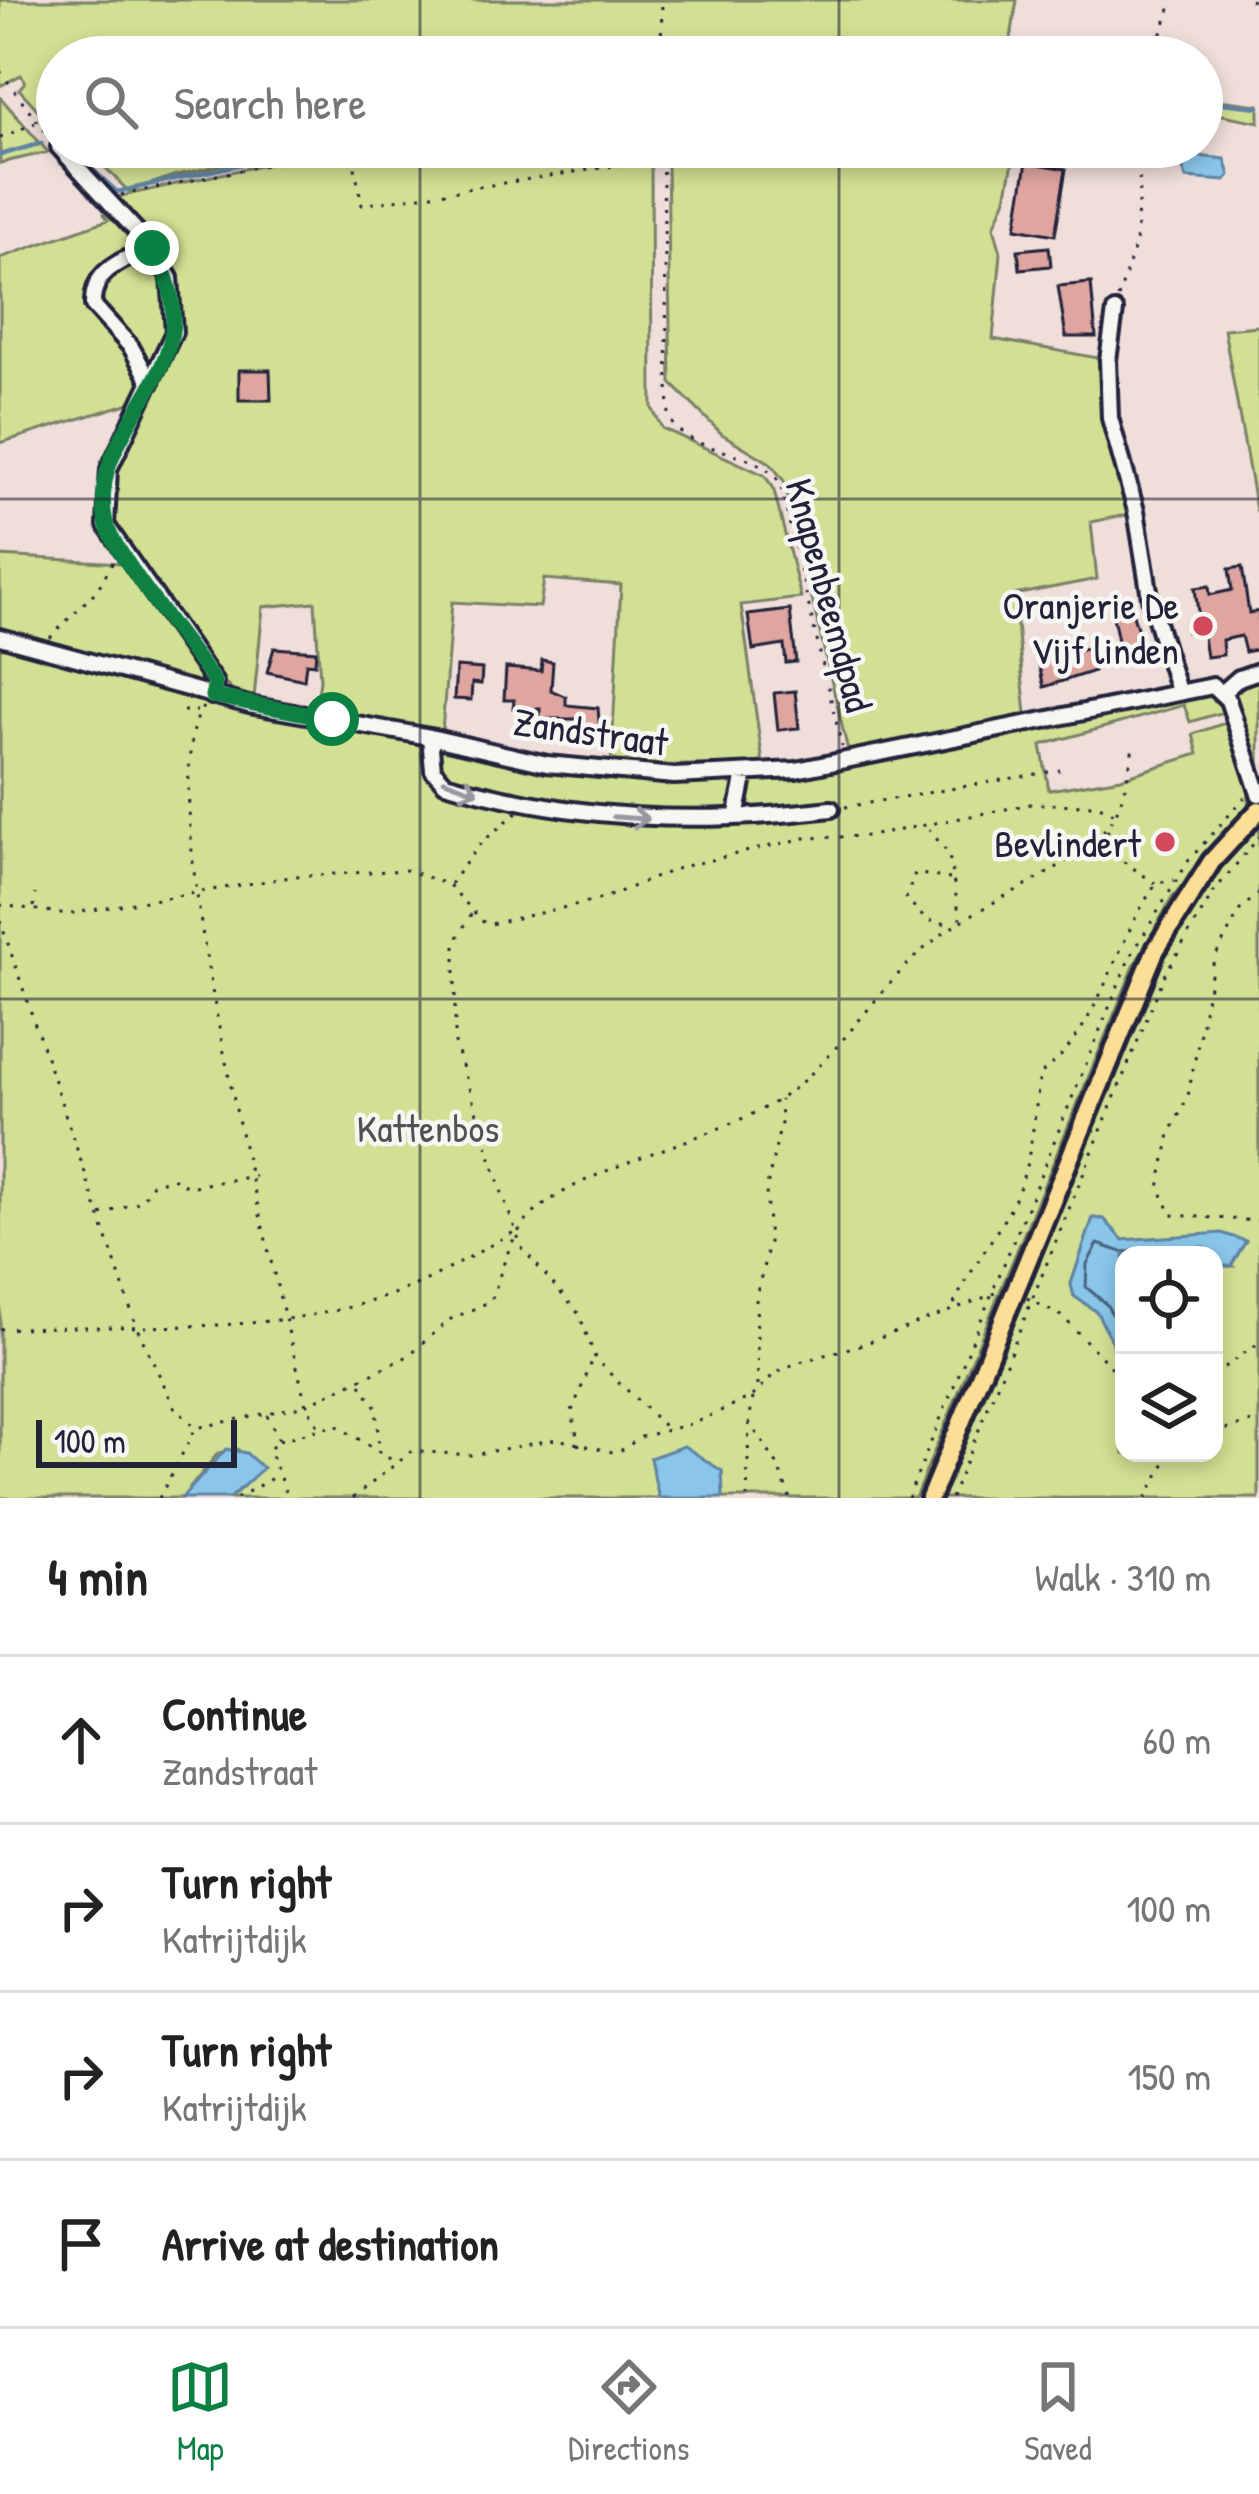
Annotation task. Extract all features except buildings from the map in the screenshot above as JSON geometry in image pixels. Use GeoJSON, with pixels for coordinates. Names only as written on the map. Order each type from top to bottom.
{"type":"FeatureCollection","features":[{"type":"Feature","properties":{"kind":"main road"},"geometry":{"type":"LineString","coordinates":[[930,1498],[1155,951],[1212,861],[1259,810]]}},
{"type":"Feature","properties":{"kind":"street"},"geometry":{"type":"LineString","coordinates":[[79,168],[152,248],[170,278],[174,332],[110,469],[106,526],[215,683],[212,696]]}},
{"type":"Feature","properties":{"kind":"street"},"geometry":{"type":"LineString","coordinates":[[152,248],[103,272],[92,287],[93,304],[130,346],[152,383]]}},
{"type":"Feature","properties":{"kind":"street"},"geometry":{"type":"LineString","coordinates":[[1115,311],[1108,360],[1110,418],[1136,511],[1151,603],[1178,691]]}},
{"type":"Feature","properties":{"kind":"street","name":"Zandstraat"},"geometry":{"type":"LineString","coordinates":[[0,637],[212,696],[604,773],[745,773],[845,761],[1203,685],[1223,692]]}},
{"type":"Feature","properties":{"kind":"street"},"geometry":{"type":"LineString","coordinates":[[1257,790],[1223,692],[1259,671]]}},
{"type":"Feature","properties":{"kind":"street"},"geometry":{"type":"LineString","coordinates":[[430,736],[433,770],[445,783],[525,805],[682,822],[736,813],[769,817],[831,809]]}},
{"type":"Feature","properties":{"kind":"street"},"geometry":{"type":"LineString","coordinates":[[736,813],[745,773]]}},
{"type":"Feature","properties":{"kind":"path"},"geometry":{"type":"LineString","coordinates":[[660,36],[662,0]]}},
{"type":"Feature","properties":{"kind":"path"},"geometry":{"type":"LineString","coordinates":[[1161,36],[1173,0]]}},
{"type":"Feature","properties":{"kind":"path"},"geometry":{"type":"LineString","coordinates":[[1250,0],[1259,3]]}},
{"type":"Feature","properties":{"kind":"path"},"geometry":{"type":"LineString","coordinates":[[0,71],[36,119]]}},
{"type":"Feature","properties":{"kind":"path"},"geometry":{"type":"LineString","coordinates":[[0,138],[36,137]]}},
{"type":"Feature","properties":{"kind":"path"},"geometry":{"type":"LineString","coordinates":[[107,198],[251,168]]}},
{"type":"Feature","properties":{"kind":"path"},"geometry":{"type":"LineString","coordinates":[[355,168],[362,205],[602,168]]}},
{"type":"Feature","properties":{"kind":"path","name":"Knapenbeemdpad"},"geometry":{"type":"LineString","coordinates":[[661,168],[669,417],[692,439],[767,467],[780,483],[845,761]]}},
{"type":"Feature","properties":{"kind":"path"},"geometry":{"type":"LineString","coordinates":[[1115,311],[1136,243],[1141,168]]}},
{"type":"Feature","properties":{"kind":"path"},"geometry":{"type":"LineString","coordinates":[[39,645],[62,631],[97,590],[119,547]]}},
{"type":"Feature","properties":{"kind":"path"},"geometry":{"type":"LineString","coordinates":[[212,696],[199,711],[185,759],[194,894],[306,1405],[318,1425]]}},
{"type":"Feature","properties":{"kind":"path"},"geometry":{"type":"LineString","coordinates":[[183,711],[199,711]]}},
{"type":"Feature","properties":{"kind":"path"},"geometry":{"type":"LineString","coordinates":[[159,1498],[196,1428],[214,1420],[306,1405],[408,1356],[448,1320],[491,1301],[518,1231],[530,1216],[576,1188],[780,1099],[818,1068],[882,991],[960,921],[979,906],[1053,873],[1106,828],[1115,814],[1133,746]]}},
{"type":"Feature","properties":{"kind":"path"},"geometry":{"type":"LineString","coordinates":[[831,809],[1060,770]]}},
{"type":"Feature","properties":{"kind":"path"},"geometry":{"type":"LineString","coordinates":[[908,1498],[1129,958],[1174,880],[1257,790]]}},
{"type":"Feature","properties":{"kind":"path"},"geometry":{"type":"LineString","coordinates":[[0,905],[68,914],[296,876],[407,870],[449,885],[486,925],[602,899],[681,866],[775,845],[927,828],[1031,804],[1097,806],[1115,814]]}},
{"type":"Feature","properties":{"kind":"path"},"geometry":{"type":"LineString","coordinates":[[449,885],[478,844],[525,805]]}},
{"type":"Feature","properties":{"kind":"path"},"geometry":{"type":"LineString","coordinates":[[769,817],[775,845]]}},
{"type":"Feature","properties":{"kind":"path"},"geometry":{"type":"LineString","coordinates":[[927,828],[949,855],[960,921]]}},
{"type":"Feature","properties":{"kind":"path"},"geometry":{"type":"LineString","coordinates":[[1106,828],[1121,860],[1157,884]]}},
{"type":"Feature","properties":{"kind":"path"},"geometry":{"type":"LineString","coordinates":[[951,1498],[1166,974],[1215,890],[1259,839]]}},
{"type":"Feature","properties":{"kind":"path"},"geometry":{"type":"LineString","coordinates":[[950,879],[915,873],[906,898],[926,920],[954,926]]}},
{"type":"Feature","properties":{"kind":"path"},"geometry":{"type":"LineString","coordinates":[[953,1305],[978,1252],[1012,1204],[1025,1168],[1040,1074],[1069,1054],[1134,914],[1157,884],[1174,880]]}},
{"type":"Feature","properties":{"kind":"path"},"geometry":{"type":"LineString","coordinates":[[1259,893],[1240,910],[1214,959],[1188,1096],[1170,1134],[1160,1188],[1172,1214],[1259,1221]]}},
{"type":"Feature","properties":{"kind":"path"},"geometry":{"type":"LineString","coordinates":[[34,909],[35,894]]}},
{"type":"Feature","properties":{"kind":"path"},"geometry":{"type":"LineString","coordinates":[[472,912],[455,944],[454,1043],[518,1231],[541,1276],[580,1314],[596,1356],[669,1430]]}},
{"type":"Feature","properties":{"kind":"path"},"geometry":{"type":"LineString","coordinates":[[0,920],[137,1328],[175,1408],[196,1428]]}},
{"type":"Feature","properties":{"kind":"path"},"geometry":{"type":"LineString","coordinates":[[758,1388],[756,1297],[769,1244],[766,1191],[781,1123],[780,1099]]}},
{"type":"Feature","properties":{"kind":"path"},"geometry":{"type":"LineString","coordinates":[[100,1216],[141,1201],[152,1184],[172,1178],[188,1187],[254,1175]]}},
{"type":"Feature","properties":{"kind":"path"},"geometry":{"type":"LineString","coordinates":[[0,1329],[137,1328],[344,1309],[398,1293],[518,1231]]}},
{"type":"Feature","properties":{"kind":"path"},"geometry":{"type":"LineString","coordinates":[[747,1498],[749,1422],[758,1388],[796,1363],[867,1343],[953,1305],[993,1291],[1014,1291],[1063,1317],[1115,1369]]}},
{"type":"Feature","properties":{"kind":"path"},"geometry":{"type":"LineString","coordinates":[[1223,1368],[1259,1343]]}},
{"type":"Feature","properties":{"kind":"path"},"geometry":{"type":"LineString","coordinates":[[580,1448],[572,1411],[585,1369],[596,1356]]}},
{"type":"Feature","properties":{"kind":"path"},"geometry":{"type":"LineString","coordinates":[[359,1381],[376,1407],[379,1449]]}},
{"type":"Feature","properties":{"kind":"path"},"geometry":{"type":"LineString","coordinates":[[357,1497],[412,1451],[471,1455],[557,1439],[617,1453],[641,1437],[753,1396]]}},
{"type":"Feature","properties":{"kind":"path"},"geometry":{"type":"LineString","coordinates":[[267,1415],[279,1440]]}},
{"type":"Feature","properties":{"kind":"path"},"geometry":{"type":"LineString","coordinates":[[1223,1430],[1259,1420]]}},
{"type":"Feature","properties":{"kind":"path"},"geometry":{"type":"LineString","coordinates":[[749,1422],[777,1464],[790,1498]]}},
{"type":"Feature","properties":{"kind":"path"},"geometry":{"type":"LineString","coordinates":[[288,1498],[268,1450],[279,1440],[318,1425],[349,1429],[395,1462]]}},
{"type":"Feature","properties":{"kind":"path"},"geometry":{"type":"LineString","coordinates":[[1146,1498],[1165,1462]]}},
{"type":"Feature","properties":{"kind":"path"},"geometry":{"type":"LineString","coordinates":[[237,1498],[276,1476]]}},
{"type":"Feature","properties":{"kind":"green space"},"geometry":{"type":"Polygon","coordinates":[[[0,0],[1017,0],[1011,36],[36,36],[36,108],[19,89],[25,82],[21,75],[0,86],[0,0]]]}},
{"type":"Feature","properties":{"kind":"green space"},"geometry":{"type":"Polygon","coordinates":[[[0,97],[36,138],[36,155],[0,163],[0,97]]]}},
{"type":"Feature","properties":{"kind":"green space"},"geometry":{"type":"Polygon","coordinates":[[[1223,101],[1259,105],[1259,122],[1223,115],[1223,101]]]}},
{"type":"Feature","properties":{"kind":"green space"},"geometry":{"type":"Polygon","coordinates":[[[106,168],[208,168],[173,176],[129,192],[106,168]]]}},
{"type":"Feature","properties":{"kind":"green space"},"geometry":{"type":"Polygon","coordinates":[[[248,168],[651,168],[652,408],[662,428],[764,475],[773,487],[801,598],[741,605],[763,764],[611,766],[621,585],[544,579],[540,607],[452,602],[442,732],[316,708],[320,680],[315,602],[263,607],[254,698],[234,692],[198,654],[157,598],[113,514],[115,476],[170,354],[180,304],[163,258],[113,198],[248,168]]]}},
{"type":"Feature","properties":{"kind":"green space"},"geometry":{"type":"Polygon","coordinates":[[[667,168],[1012,168],[994,227],[1001,253],[993,339],[1098,358],[1106,428],[1132,514],[1091,522],[1097,579],[1014,595],[1026,714],[849,755],[784,481],[770,463],[722,434],[671,383],[667,168]]]}},
{"type":"Feature","properties":{"kind":"green space"},"geometry":{"type":"Polygon","coordinates":[[[110,210],[165,275],[168,327],[140,400],[0,443],[0,258],[108,220],[104,214],[110,210]]]}},
{"type":"Feature","properties":{"kind":"green space"},"geometry":{"type":"Polygon","coordinates":[[[1259,326],[1259,510],[1256,510],[1224,329],[1259,326]]]}},
{"type":"Feature","properties":{"kind":"green space"},"geometry":{"type":"Polygon","coordinates":[[[0,556],[121,563],[207,681],[206,688],[0,629],[0,556]]]}},
{"type":"Feature","properties":{"kind":"green space","name":"Kattenbos"},"geometry":{"type":"Polygon","coordinates":[[[0,646],[228,709],[612,780],[702,782],[800,774],[1211,690],[1223,712],[1190,722],[1184,705],[1041,745],[1049,790],[1121,778],[1198,754],[1193,734],[1225,723],[1249,790],[1248,808],[1172,898],[1135,964],[915,1498],[723,1498],[722,1471],[650,1458],[659,1498],[230,1498],[262,1468],[237,1449],[218,1453],[182,1498],[0,1498],[0,646]]]}},
{"type":"Feature","properties":{"kind":"green space"},"geometry":{"type":"Polygon","coordinates":[[[1259,677],[1259,775],[1234,697],[1235,684],[1259,677]]]}},
{"type":"Feature","properties":{"kind":"green space"},"geometry":{"type":"Polygon","coordinates":[[[1259,820],[1259,1498],[940,1498],[1155,970],[1213,872],[1259,820]]]}},
{"type":"Feature","properties":{"kind":"water"},"geometry":{"type":"Polygon","coordinates":[[[1223,159],[1230,175],[1225,181],[1186,178],[1183,168],[1223,168],[1223,159]]]}},
{"type":"Feature","properties":{"kind":"water"},"geometry":{"type":"Polygon","coordinates":[[[1093,1218],[1104,1219],[1123,1240],[1222,1233],[1246,1241],[1231,1266],[1223,1266],[1223,1246],[1115,1246],[1115,1345],[1097,1312],[1074,1296],[1071,1284],[1093,1218]]]}},
{"type":"Feature","properties":{"kind":"water"},"geometry":{"type":"Polygon","coordinates":[[[684,1446],[722,1471],[723,1498],[659,1498],[650,1458],[684,1446]]]}},
{"type":"Feature","properties":{"kind":"water"},"geometry":{"type":"Polygon","coordinates":[[[226,1449],[246,1453],[263,1468],[230,1498],[182,1498],[226,1449]]]}},
{"type":"Feature","properties":{"kind":"waterway"},"geometry":{"type":"LineString","coordinates":[[1223,103],[1259,107]]}},
{"type":"Feature","properties":{"kind":"waterway"},"geometry":{"type":"LineString","coordinates":[[0,155],[36,145]]}},
{"type":"Feature","properties":{"kind":"waterway"},"geometry":{"type":"LineString","coordinates":[[91,168],[117,192],[224,168]]}},
{"type":"Feature","properties":{"kind":"place","name":"Oranjerie De Vijf linden"},"geometry":{"type":"Point","coordinates":[1203,626]}},
{"type":"Feature","properties":{"kind":"place","name":"Bevlindert"},"geometry":{"type":"Point","coordinates":[1165,842]}},
{"type":"Feature","properties":{"kind":"route"},"geometry":{"type":"LineString","coordinates":[[152,248],[170,278],[174,332],[110,469],[106,526],[215,683],[212,696],[332,719]]}}]}
